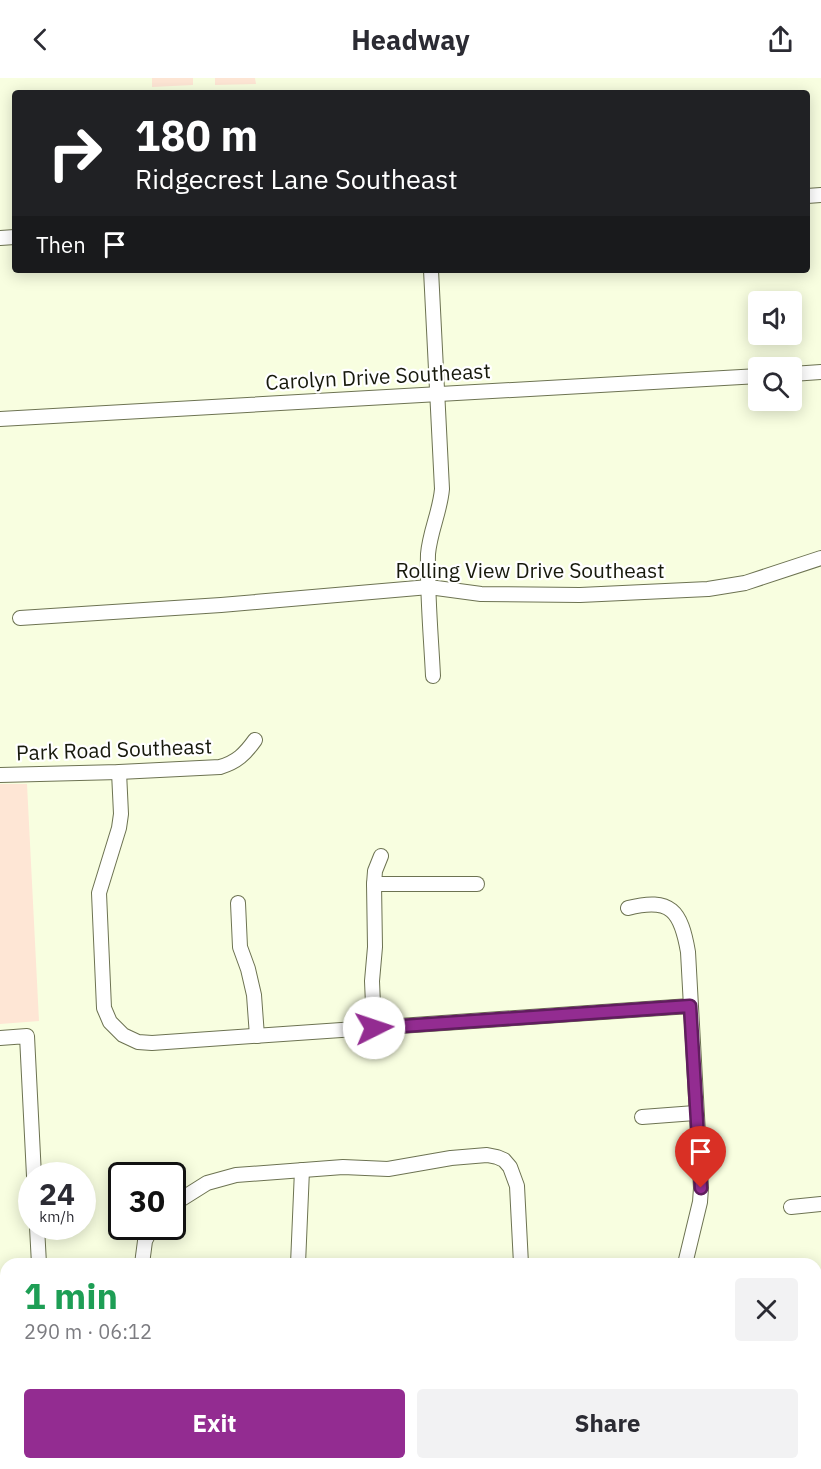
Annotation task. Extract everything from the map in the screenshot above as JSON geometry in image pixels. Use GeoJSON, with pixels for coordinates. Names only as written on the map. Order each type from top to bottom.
{"type":"FeatureCollection","features":[{"type":"Feature","properties":{"kind":"street"},"geometry":{"type":"LineString","coordinates":[[431,273],[442,489],[441,502],[430,543],[429,587],[433,676]]}},
{"type":"Feature","properties":{"kind":"street"},"geometry":{"type":"LineString","coordinates":[[802,373],[821,372]]}},
{"type":"Feature","properties":{"kind":"street","name":"Carolyn Drive Southeast"},"geometry":{"type":"LineString","coordinates":[[0,419],[748,377]]}},
{"type":"Feature","properties":{"kind":"street","name":"Rolling View Drive Southeast"},"geometry":{"type":"LineString","coordinates":[[20,618],[221,605],[429,587],[482,594],[569,595],[708,589],[745,583],[821,558]]}},
{"type":"Feature","properties":{"kind":"street","name":"Park Road Southeast"},"geometry":{"type":"LineString","coordinates":[[0,775],[220,767],[234,763],[255,740]]}},
{"type":"Feature","properties":{"kind":"street"},"geometry":{"type":"LineString","coordinates":[[119,772],[121,814],[115,842],[102,879],[98,910],[104,1008],[113,1035],[152,1043],[690,1006]]}},
{"type":"Feature","properties":{"kind":"street"},"geometry":{"type":"LineString","coordinates":[[374,1028],[372,981],[375,947],[374,884],[375,871],[381,856]]}},
{"type":"Feature","properties":{"kind":"street"},"geometry":{"type":"LineString","coordinates":[[374,884],[477,884]]}},
{"type":"Feature","properties":{"kind":"street"},"geometry":{"type":"LineString","coordinates":[[238,903],[240,947],[254,995],[256,1036]]}},
{"type":"Feature","properties":{"kind":"street"},"geometry":{"type":"LineString","coordinates":[[628,908],[658,903],[669,908],[684,931],[688,952],[700,1202],[686,1258]]}},
{"type":"Feature","properties":{"kind":"street"},"geometry":{"type":"LineString","coordinates":[[0,1038],[27,1036],[33,1162]]}},
{"type":"Feature","properties":{"kind":"street"},"geometry":{"type":"LineString","coordinates":[[642,1117],[695,1113]]}},
{"type":"Feature","properties":{"kind":"street"},"geometry":{"type":"LineString","coordinates":[[186,1195],[219,1179],[237,1175],[343,1167],[388,1170],[451,1158],[497,1156],[510,1167],[517,1186],[521,1258]]}},
{"type":"Feature","properties":{"kind":"street"},"geometry":{"type":"LineString","coordinates":[[298,1258],[302,1170]]}},
{"type":"Feature","properties":{"kind":"street"},"geometry":{"type":"LineString","coordinates":[[791,1207],[821,1204]]}},
{"type":"Feature","properties":{"kind":"street"},"geometry":{"type":"LineString","coordinates":[[38,1240],[39,1258]]}},
{"type":"Feature","properties":{"kind":"street"},"geometry":{"type":"LineString","coordinates":[[143,1258],[146,1240]]}},
{"type":"Feature","properties":{"kind":"shaded area"},"geometry":{"type":"Polygon","coordinates":[[[152,78],[193,78],[193,85],[152,87],[152,78]]]}},
{"type":"Feature","properties":{"kind":"shaded area"},"geometry":{"type":"Polygon","coordinates":[[[215,78],[255,78],[256,84],[215,85],[215,78]]]}},
{"type":"Feature","properties":{"kind":"shaded area"},"geometry":{"type":"Polygon","coordinates":[[[0,784],[27,784],[39,1021],[0,1024],[0,784]]]}},
{"type":"Feature","properties":{"kind":"route"},"geometry":{"type":"LineString","coordinates":[[374,1028],[690,1006],[701,1188]]}}]}
